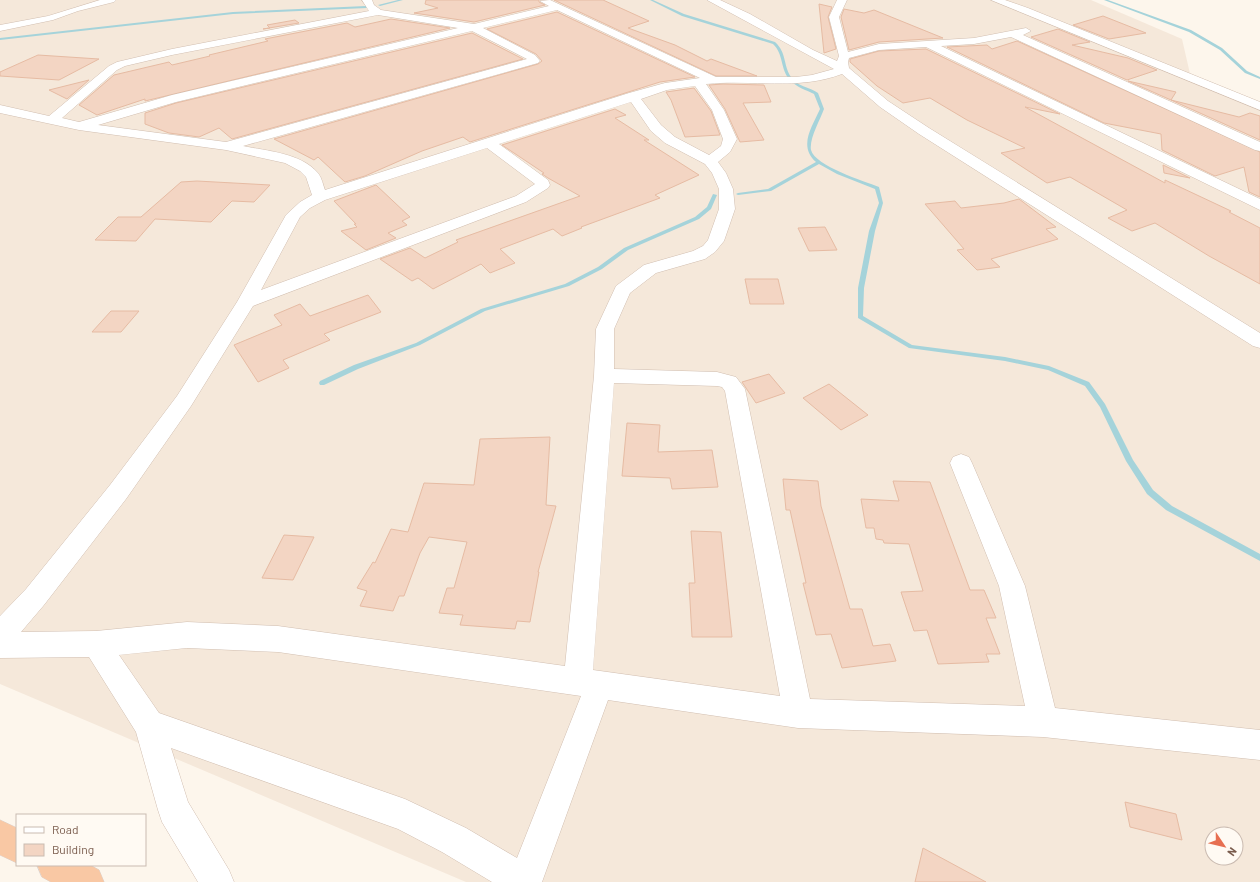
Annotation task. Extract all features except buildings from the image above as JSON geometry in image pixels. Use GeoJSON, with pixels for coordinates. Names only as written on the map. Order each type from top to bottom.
{"type":"FeatureCollection","features":[{"type":"Feature","properties":{"kind":"highway"},"geometry":{"type":"LineString","coordinates":[[0,837],[16,845]]}},
{"type":"Feature","properties":{"kind":"highway"},"geometry":{"type":"LineString","coordinates":[[56,866],[87,882]]}},
{"type":"Feature","properties":{"kind":"street"},"geometry":{"type":"LineString","coordinates":[[0,28],[50,18],[75,9],[111,0]]}},
{"type":"Feature","properties":{"kind":"street"},"geometry":{"type":"LineString","coordinates":[[367,0],[370,7],[377,12]]}},
{"type":"Feature","properties":{"kind":"street"},"geometry":{"type":"LineString","coordinates":[[544,0],[706,81],[730,139],[725,149],[710,160]]}},
{"type":"Feature","properties":{"kind":"street"},"geometry":{"type":"LineString","coordinates":[[712,0],[747,16],[809,52],[844,62],[884,104],[924,131],[1260,342]]}},
{"type":"Feature","properties":{"kind":"street"},"geometry":{"type":"LineString","coordinates":[[842,0],[834,17],[844,62]]}},
{"type":"Feature","properties":{"kind":"street"},"geometry":{"type":"LineString","coordinates":[[996,0],[1058,23],[1260,106]]}},
{"type":"Feature","properties":{"kind":"street"},"geometry":{"type":"LineString","coordinates":[[79,126],[172,99],[558,7]]}},
{"type":"Feature","properties":{"kind":"street"},"geometry":{"type":"LineString","coordinates":[[52,120],[113,68],[121,64],[172,52],[377,12],[473,27],[531,57],[534,61],[226,146]]}},
{"type":"Feature","properties":{"kind":"street"},"geometry":{"type":"LineString","coordinates":[[0,636],[35,597],[118,492],[184,401],[246,302],[294,215],[305,205],[320,197],[632,96],[665,87],[706,81],[774,82],[819,77],[844,62],[879,47],[974,41],[1013,34],[1058,23]]}},
{"type":"Feature","properties":{"kind":"street"},"geometry":{"type":"LineString","coordinates":[[1013,34],[1260,147]]}},
{"type":"Feature","properties":{"kind":"street"},"geometry":{"type":"LineString","coordinates":[[928,44],[1260,205]]}},
{"type":"Feature","properties":{"kind":"street"},"geometry":{"type":"LineString","coordinates":[[149,725],[405,815],[454,840],[524,882],[589,684],[605,329],[622,290],[650,269],[699,255],[709,249],[716,242],[727,209],[726,189],[719,173],[710,160],[670,140],[656,128],[632,96]]}},
{"type":"Feature","properties":{"kind":"street"},"geometry":{"type":"LineString","coordinates":[[0,109],[79,126],[226,146],[290,160],[305,168],[313,176],[320,197]]}},
{"type":"Feature","properties":{"kind":"street"},"geometry":{"type":"LineString","coordinates":[[246,302],[521,198],[536,191],[543,185],[541,180],[489,143]]}},
{"type":"Feature","properties":{"kind":"street"},"geometry":{"type":"LineString","coordinates":[[604,376],[717,379],[729,382],[735,389],[798,713]]}},
{"type":"Feature","properties":{"kind":"street"},"geometry":{"type":"LineString","coordinates":[[961,463],[1012,586],[1043,722]]}},
{"type":"Feature","properties":{"kind":"street"},"geometry":{"type":"LineString","coordinates":[[0,645],[96,644],[187,635],[278,639],[798,713],[1043,722],[1260,745]]}},
{"type":"Feature","properties":{"kind":"street"},"geometry":{"type":"LineString","coordinates":[[96,644],[149,725],[174,810],[217,882]]}},
{"type":"Feature","properties":{"kind":"shaded area"},"geometry":{"type":"Polygon","coordinates":[[[0,0],[1091,0],[1182,39],[1191,78],[1260,105],[1260,882],[466,882],[0,684],[0,0]]]}},
{"type":"Feature","properties":{"kind":"waterway"},"geometry":{"type":"LineString","coordinates":[[380,5],[402,0]]}},
{"type":"Feature","properties":{"kind":"waterway"},"geometry":{"type":"LineString","coordinates":[[651,0],[683,15],[774,43],[778,46],[782,54],[787,73],[791,80],[798,85],[816,93],[822,109],[813,130],[809,145],[809,150],[812,156],[819,162]]}},
{"type":"Feature","properties":{"kind":"waterway"},"geometry":{"type":"LineString","coordinates":[[1105,0],[1190,31],[1221,49],[1246,72],[1260,78]]}},
{"type":"Feature","properties":{"kind":"waterway"},"geometry":{"type":"LineString","coordinates":[[0,39],[233,13],[366,7]]}},
{"type":"Feature","properties":{"kind":"waterway"},"geometry":{"type":"LineString","coordinates":[[738,194],[769,190],[819,162]]}},
{"type":"Feature","properties":{"kind":"waterway"},"geometry":{"type":"LineString","coordinates":[[819,162],[838,173],[877,188],[881,203],[872,231],[861,288],[860,317],[911,347],[1005,359],[1049,368],[1087,384],[1103,406],[1130,461],[1150,492],[1169,508],[1260,558]]}},
{"type":"Feature","properties":{"kind":"waterway"},"geometry":{"type":"LineString","coordinates":[[322,383],[356,367],[418,344],[483,310],[567,285],[600,268],[626,249],[697,218],[709,208],[715,195]]}}]}
